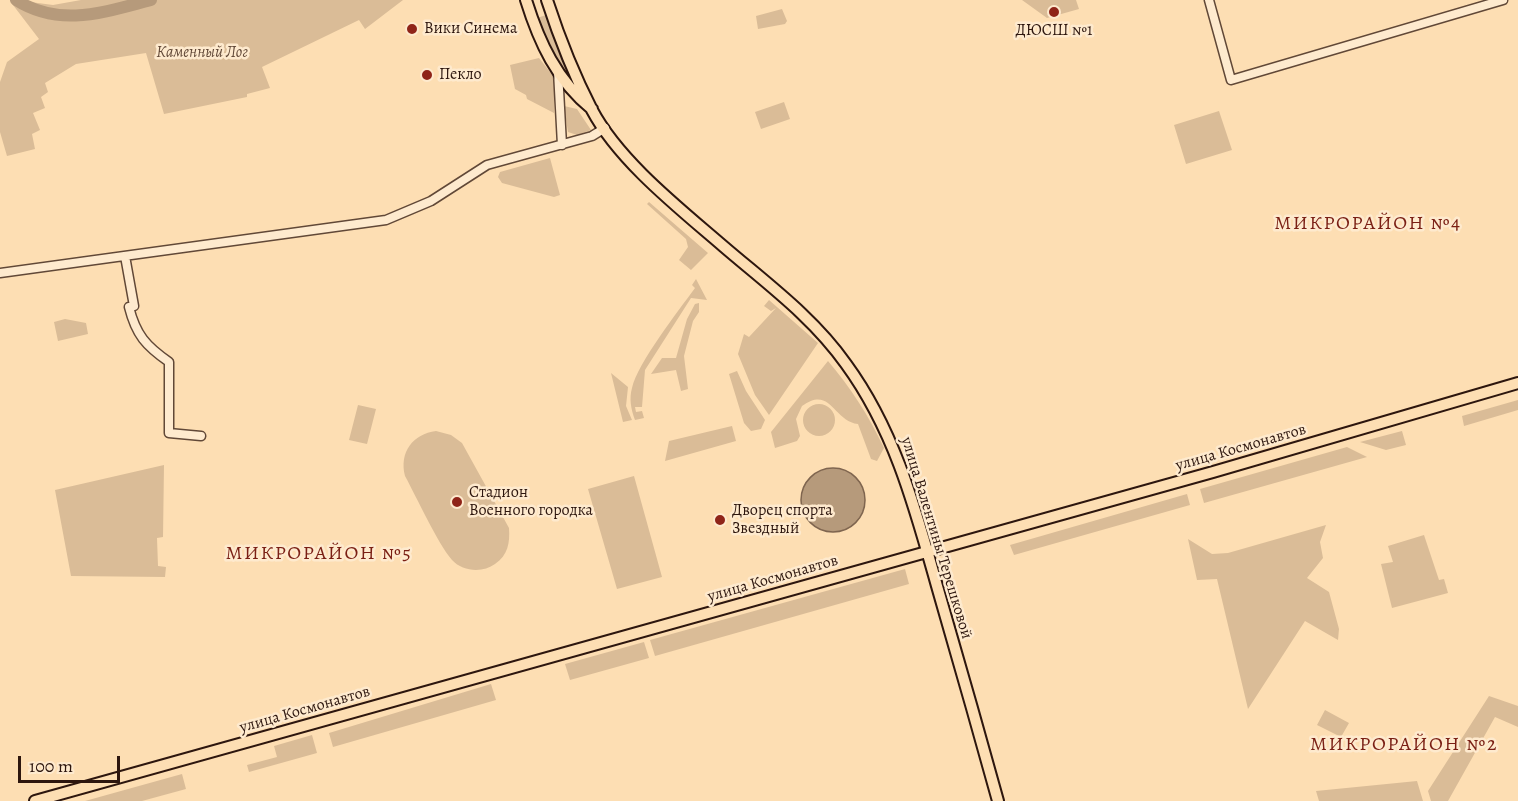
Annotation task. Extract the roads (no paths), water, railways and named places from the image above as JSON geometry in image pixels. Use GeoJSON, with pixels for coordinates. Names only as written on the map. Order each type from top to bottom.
{"type":"FeatureCollection","features":[{"type":"Feature","properties":{"kind":"main road"},"geometry":{"type":"LineString","coordinates":[[527,2],[540,7],[547,0]]}},
{"type":"Feature","properties":{"kind":"main road","name":"улица Валентины Терешковой"},"geometry":{"type":"LineString","coordinates":[[547,0],[556,27],[592,109],[605,128],[636,166],[658,188],[795,308],[846,363],[893,445],[928,552],[998,801]]}},
{"type":"Feature","properties":{"kind":"main road","name":"улица Валентины Терешковой"},"geometry":{"type":"LineString","coordinates":[[527,2],[541,41],[567,86],[592,109]]}},
{"type":"Feature","properties":{"kind":"main road","name":"улица Космонавтов"},"geometry":{"type":"LineString","coordinates":[[35,801],[928,552],[1518,383]]}},
{"type":"Feature","properties":{"kind":"street"},"geometry":{"type":"LineString","coordinates":[[1209,0],[1231,80],[1503,0]]}},
{"type":"Feature","properties":{"kind":"street"},"geometry":{"type":"LineString","coordinates":[[558,71],[562,145]]}},
{"type":"Feature","properties":{"kind":"street"},"geometry":{"type":"LineString","coordinates":[[0,273],[386,220],[431,201],[487,165],[578,141],[605,128]]}},
{"type":"Feature","properties":{"kind":"street"},"geometry":{"type":"LineString","coordinates":[[561,132],[566,139],[578,141]]}},
{"type":"Feature","properties":{"kind":"street"},"geometry":{"type":"LineString","coordinates":[[125,256],[134,306],[129,308],[132,322],[144,344],[169,362],[169,433],[201,436]]}},
{"type":"Feature","properties":{"kind":"waterway"},"geometry":{"type":"LineString","coordinates":[[16,0],[49,14],[66,15],[99,13],[151,0]]}},
{"type":"Feature","properties":{"kind":"place","name":"ДЮСШ №1"},"geometry":{"type":"Point","coordinates":[1054,12]}},
{"type":"Feature","properties":{"kind":"place","name":"Вики Синема"},"geometry":{"type":"Point","coordinates":[412,29]}},
{"type":"Feature","properties":{"kind":"place","name":"Пекло"},"geometry":{"type":"Point","coordinates":[427,75]}},
{"type":"Feature","properties":{"kind":"place","name":"Стадион Военного городка"},"geometry":{"type":"Point","coordinates":[457,502]}},
{"type":"Feature","properties":{"kind":"place","name":"Дворец спорта Звездный"},"geometry":{"type":"Point","coordinates":[720,520]}},
{"type":"Feature","properties":{"kind":"district","name":"МИКРОРАЙОН №4"},"geometry":{"type":"Point","coordinates":[1368,224]}},
{"type":"Feature","properties":{"kind":"district","name":"МИКРОРАЙОН №5"},"geometry":{"type":"Point","coordinates":[319,554]}},
{"type":"Feature","properties":{"kind":"district","name":"МИКРОРАЙОН №2"},"geometry":{"type":"Point","coordinates":[1404,745]}},
{"type":"Feature","properties":{"kind":"park label","name":"Каменный Лог"},"geometry":{"type":"Point","coordinates":[202,53]}}]}
